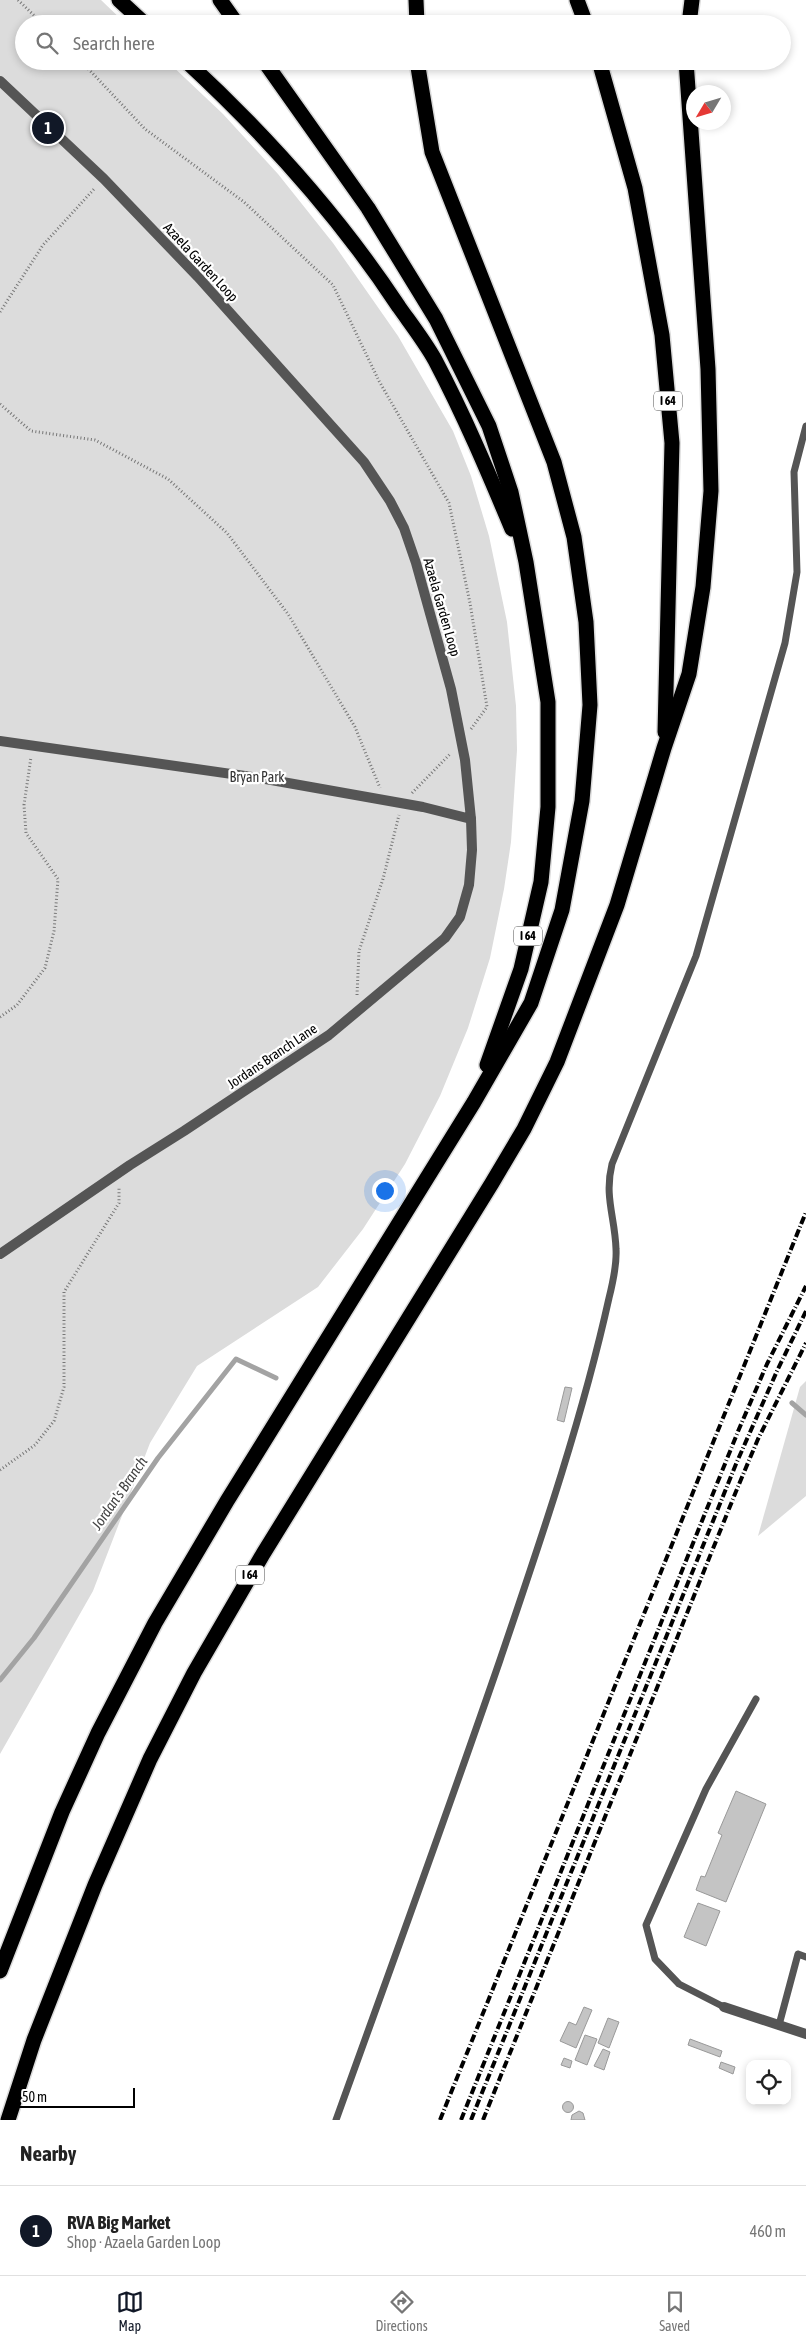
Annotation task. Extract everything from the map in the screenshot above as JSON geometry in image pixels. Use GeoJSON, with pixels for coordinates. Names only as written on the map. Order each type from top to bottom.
{"type":"FeatureCollection","features":[{"type":"Feature","properties":{"kind":"highway"},"geometry":{"type":"LineString","coordinates":[[119,0],[135,15]]}},
{"type":"Feature","properties":{"kind":"highway"},"geometry":{"type":"LineString","coordinates":[[220,0],[231,15]]}},
{"type":"Feature","properties":{"kind":"highway"},"geometry":{"type":"LineString","coordinates":[[416,0],[417,15]]}},
{"type":"Feature","properties":{"kind":"highway"},"geometry":{"type":"LineString","coordinates":[[576,0],[582,15]]}},
{"type":"Feature","properties":{"kind":"highway"},"geometry":{"type":"LineString","coordinates":[[682,0],[683,15]]}},
{"type":"Feature","properties":{"kind":"highway"},"geometry":{"type":"LineString","coordinates":[[690,15],[692,0]]}},
{"type":"Feature","properties":{"kind":"highway"},"geometry":{"type":"LineString","coordinates":[[196,70],[216,88],[281,156],[340,223],[386,286],[434,359],[478,448],[526,562]]}},
{"type":"Feature","properties":{"kind":"highway","name":"I 64"},"geometry":{"type":"LineString","coordinates":[[0,1971],[62,1812],[98,1734],[155,1623],[227,1501],[474,1102],[521,969],[541,882],[546,826],[548,702],[526,562],[511,492],[489,426],[436,319],[368,208],[270,70]]}},
{"type":"Feature","properties":{"kind":"highway"},"geometry":{"type":"LineString","coordinates":[[418,70],[432,152],[554,462],[574,537],[586,622],[590,705],[584,781],[562,910],[531,1003],[474,1102]]}},
{"type":"Feature","properties":{"kind":"highway","name":"I 64"},"geometry":{"type":"LineString","coordinates":[[8,2120],[34,2040],[99,1876],[146,1768],[194,1673],[262,1554],[492,1183],[524,1129],[557,1062],[617,905],[664,748],[672,443],[662,335],[635,188],[602,70]]}},
{"type":"Feature","properties":{"kind":"highway"},"geometry":{"type":"LineString","coordinates":[[664,748],[689,674],[703,587],[711,491],[708,369],[687,70]]}},
{"type":"Feature","properties":{"kind":"street","name":"Azaela Garden Loop"},"geometry":{"type":"LineString","coordinates":[[0,81],[104,179],[198,277],[364,462],[390,501],[404,528],[416,563],[451,689],[461,742],[471,819]]}},
{"type":"Feature","properties":{"kind":"street"},"geometry":{"type":"LineString","coordinates":[[0,741],[32,744],[260,778],[384,800],[471,819]]}},
{"type":"Feature","properties":{"kind":"street","name":"Jordans Branch Lane"},"geometry":{"type":"LineString","coordinates":[[0,1254],[329,1035],[445,938],[460,917],[469,884],[472,850],[471,819]]}},
{"type":"Feature","properties":{"kind":"street"},"geometry":{"type":"LineString","coordinates":[[724,2007],[806,2034]]}},
{"type":"Feature","properties":{"kind":"lane"},"geometry":{"type":"LineString","coordinates":[[336,2120],[529,1575],[572,1434],[609,1300],[616,1260],[615,1238],[608,1196],[608,1180],[612,1164],[696,956],[785,643],[797,572],[794,472],[806,426]]}},
{"type":"Feature","properties":{"kind":"lane"},"geometry":{"type":"LineString","coordinates":[[798,456],[806,458]]}},
{"type":"Feature","properties":{"kind":"lane"},"geometry":{"type":"LineString","coordinates":[[724,2007],[679,1984],[661,1966],[655,1959],[646,1925],[706,1789],[756,1699]]}},
{"type":"Feature","properties":{"kind":"lane"},"geometry":{"type":"LineString","coordinates":[[779,2025],[798,1954],[806,1957]]}},
{"type":"Feature","properties":{"kind":"path"},"geometry":{"type":"LineString","coordinates":[[18,0],[34,15]]}},
{"type":"Feature","properties":{"kind":"path"},"geometry":{"type":"LineString","coordinates":[[90,70],[145,129],[244,202],[333,285],[379,380],[449,503],[470,603],[487,707],[461,742],[402,804],[383,879],[359,951],[357,1012]]}},
{"type":"Feature","properties":{"kind":"path"},"geometry":{"type":"LineString","coordinates":[[0,312],[43,245],[104,179]]}},
{"type":"Feature","properties":{"kind":"path"},"geometry":{"type":"LineString","coordinates":[[0,404],[31,431],[95,440],[168,479],[227,533],[288,614],[350,719],[384,800]]}},
{"type":"Feature","properties":{"kind":"path"},"geometry":{"type":"LineString","coordinates":[[0,1017],[17,1005],[45,968],[54,931],[58,879],[26,833],[24,805],[32,744]]}},
{"type":"Feature","properties":{"kind":"path"},"geometry":{"type":"LineString","coordinates":[[0,1470],[35,1445],[54,1421],[64,1387],[64,1292],[118,1203],[120,1173]]}},
{"type":"Feature","properties":{"kind":"green space","name":"Bryan Park"},"geometry":{"type":"Polygon","coordinates":[[[0,0],[101,0],[117,15],[15,15],[15,70],[177,70],[223,114],[278,174],[333,243],[398,336],[453,431],[471,476],[489,536],[507,622],[516,706],[517,750],[511,842],[490,958],[468,1028],[440,1096],[405,1164],[363,1229],[318,1287],[197,1366],[150,1443],[93,1591],[0,1754],[0,0]]]}},
{"type":"Feature","properties":{"kind":"green space"},"geometry":{"type":"Polygon","coordinates":[[[806,1381],[806,1496],[758,1536],[800,1387],[806,1381]]]}},
{"type":"Feature","properties":{"kind":"building"},"geometry":{"type":"Polygon","coordinates":[[[565,1387],[572,1388],[564,1422],[557,1420],[565,1387]]]}},
{"type":"Feature","properties":{"kind":"building"},"geometry":{"type":"Polygon","coordinates":[[[736,1791],[766,1804],[726,1902],[696,1890],[701,1876],[705,1877],[722,1835],[718,1833],[736,1791]]]}},
{"type":"Feature","properties":{"kind":"building"},"geometry":{"type":"Polygon","coordinates":[[[698,1903],[720,1911],[706,1946],[684,1937],[698,1903]]]}},
{"type":"Feature","properties":{"kind":"building"},"geometry":{"type":"Polygon","coordinates":[[[584,2007],[592,2010],[576,2048],[560,2041],[569,2022],[576,2025],[584,2007]]]}},
{"type":"Feature","properties":{"kind":"building"},"geometry":{"type":"Polygon","coordinates":[[[608,2018],[619,2022],[609,2048],[598,2043],[608,2018]]]}},
{"type":"Feature","properties":{"kind":"building"},"geometry":{"type":"Polygon","coordinates":[[[585,2035],[597,2039],[587,2065],[575,2060],[585,2035]]]}},
{"type":"Feature","properties":{"kind":"building"},"geometry":{"type":"Polygon","coordinates":[[[690,2039],[722,2051],[720,2057],[688,2045],[690,2039]]]}},
{"type":"Feature","properties":{"kind":"building"},"geometry":{"type":"Polygon","coordinates":[[[603,2049],[610,2052],[604,2070],[594,2066],[603,2049]]]}},
{"type":"Feature","properties":{"kind":"building"},"geometry":{"type":"Polygon","coordinates":[[[564,2058],[572,2061],[570,2068],[561,2065],[564,2058]]]}},
{"type":"Feature","properties":{"kind":"building"},"geometry":{"type":"Polygon","coordinates":[[[721,2062],[735,2067],[733,2074],[719,2068],[721,2062]]]}},
{"type":"Feature","properties":{"kind":"building"},"geometry":{"type":"Polygon","coordinates":[[[568,2101],[574,2107],[568,2113],[562,2107],[568,2101]]]}},
{"type":"Feature","properties":{"kind":"building"},"geometry":{"type":"Polygon","coordinates":[[[579,2111],[583,2113],[585,2120],[571,2120],[572,2115],[579,2111]]]}},
{"type":"Feature","properties":{"kind":"waterway","name":"Jordan's Branch"},"geometry":{"type":"LineString","coordinates":[[0,1680],[34,1638],[158,1458],[236,1359],[276,1378]]}},
{"type":"Feature","properties":{"kind":"waterway","name":"Jordan's Branch"},"geometry":{"type":"LineString","coordinates":[[792,1403],[806,1415]]}},
{"type":"Feature","properties":{"kind":"railway"},"geometry":{"type":"LineString","coordinates":[[440,2120],[806,1212]]}},
{"type":"Feature","properties":{"kind":"railway"},"geometry":{"type":"LineString","coordinates":[[461,2120],[739,1429],[767,1364],[806,1286]]}},
{"type":"Feature","properties":{"kind":"railway"},"geometry":{"type":"LineString","coordinates":[[471,2120],[736,1464],[806,1311]]}},
{"type":"Feature","properties":{"kind":"railway"},"geometry":{"type":"LineString","coordinates":[[483,2120],[737,1489],[758,1439],[806,1343]]}},
{"type":"Feature","properties":{"kind":"place","name":"RVA Big Market"},"geometry":{"type":"Point","coordinates":[48,128]}}]}
